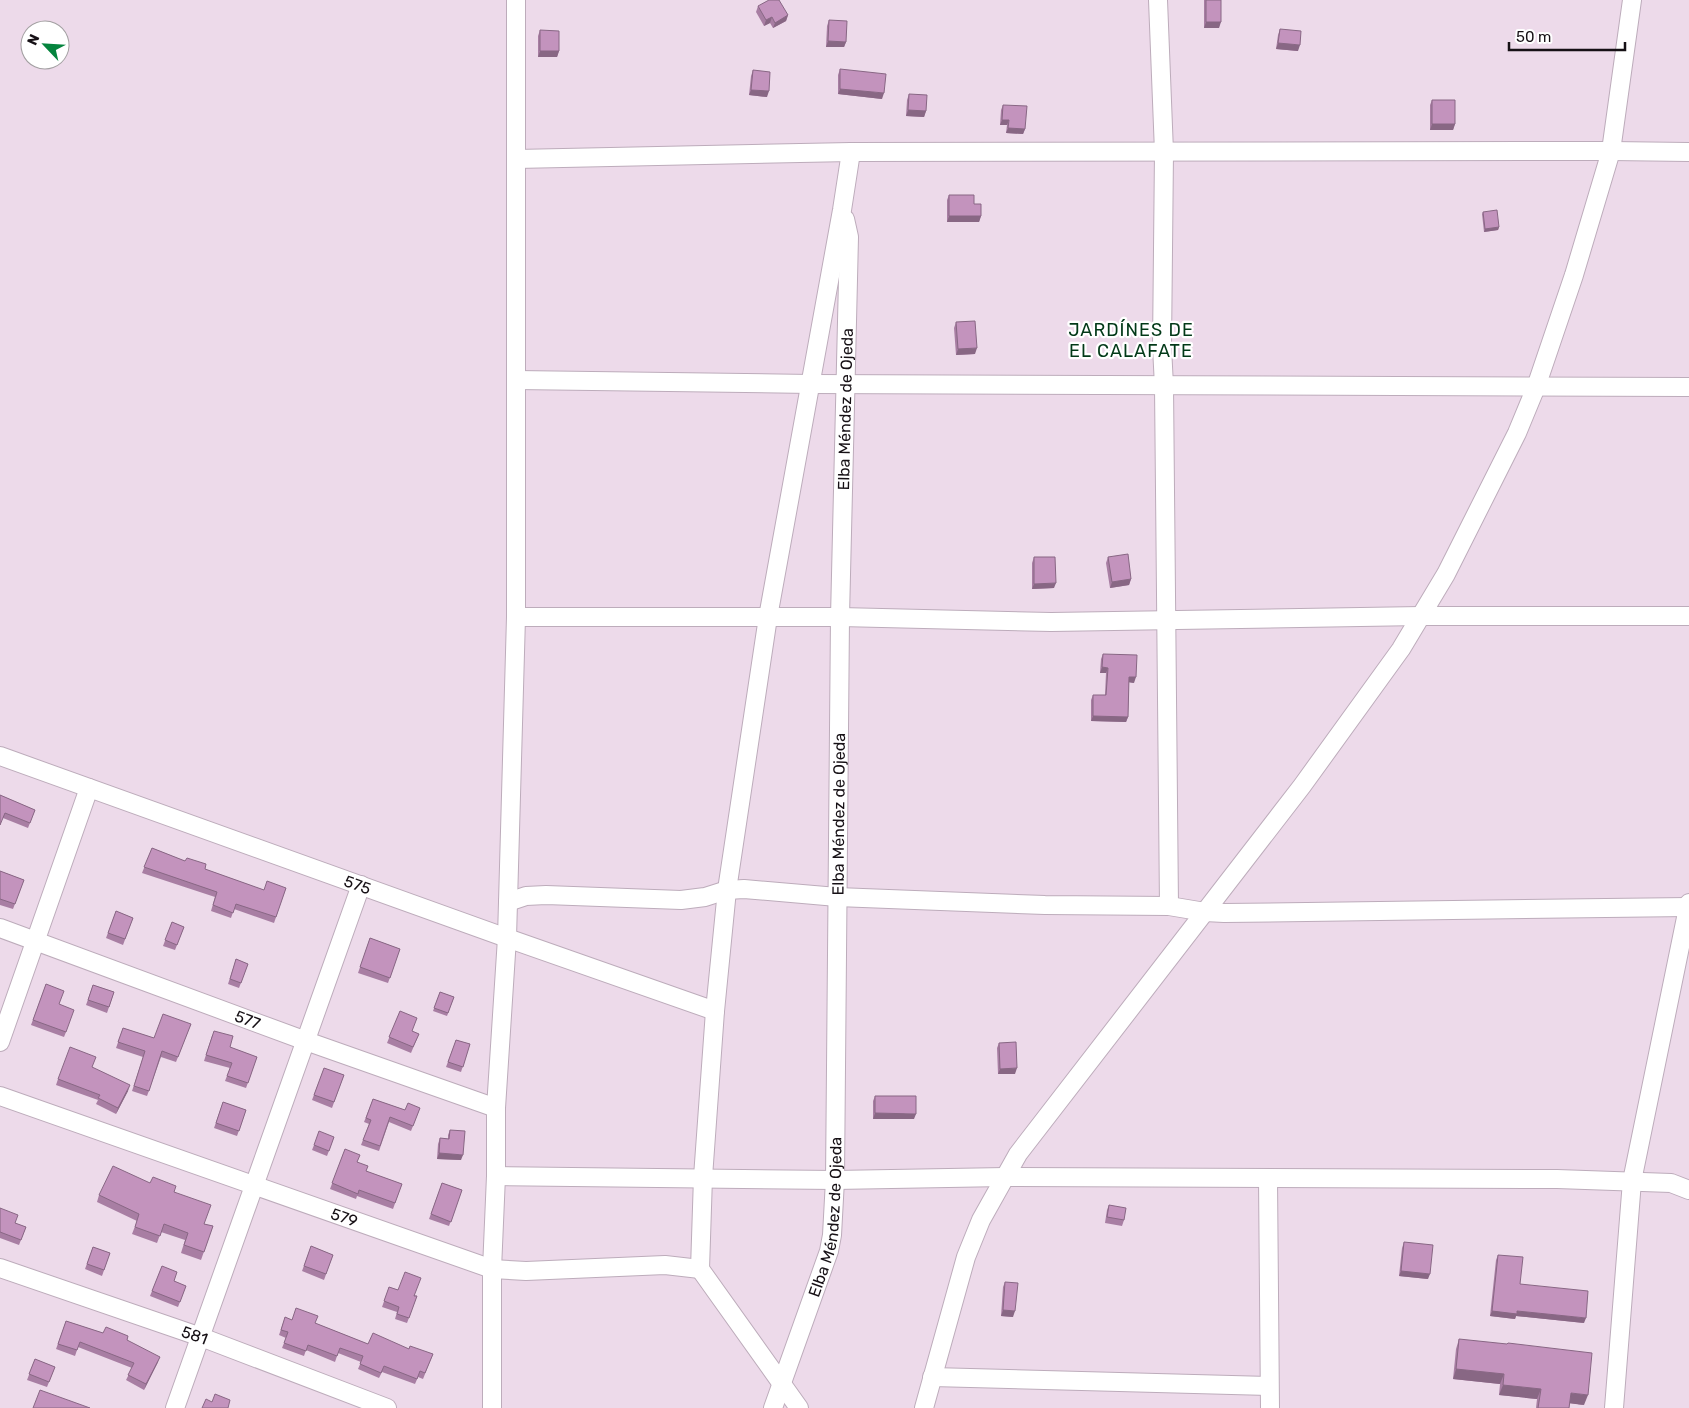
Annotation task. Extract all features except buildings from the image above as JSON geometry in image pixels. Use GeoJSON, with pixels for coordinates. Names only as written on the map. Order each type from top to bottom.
{"type":"FeatureCollection","features":[{"type":"Feature","properties":{"kind":"street"},"geometry":{"type":"LineString","coordinates":[[492,1408],[492,1269],[496,1176],[496,1108],[507,938],[516,616],[516,0]]}},
{"type":"Feature","properties":{"kind":"street"},"geometry":{"type":"LineString","coordinates":[[1158,0],[1164,152],[1162,347],[1167,620],[1169,906]]}},
{"type":"Feature","properties":{"kind":"street"},"geometry":{"type":"LineString","coordinates":[[924,1408],[966,1257],[982,1220],[1018,1154],[1036,1128],[1302,786],[1401,649],[1446,574],[1489,492],[1536,387],[1574,275],[1611,151],[1632,0]]}},
{"type":"Feature","properties":{"kind":"street"},"geometry":{"type":"LineString","coordinates":[[516,159],[851,152],[1689,152]]}},
{"type":"Feature","properties":{"kind":"street"},"geometry":{"type":"LineString","coordinates":[[799,1408],[700,1269],[703,1177],[715,1011],[727,890],[768,617],[851,152]]}},
{"type":"Feature","properties":{"kind":"street","name":"Elba Méndez de Ojeda"},"geometry":{"type":"LineString","coordinates":[[773,1408],[829,1251],[832,1235],[835,1180],[840,617],[849,237],[842,210]]}},
{"type":"Feature","properties":{"kind":"street"},"geometry":{"type":"LineString","coordinates":[[516,380],[811,384],[1689,387]]}},
{"type":"Feature","properties":{"kind":"street"},"geometry":{"type":"LineString","coordinates":[[516,616],[840,617],[1052,622],[1421,616],[1689,616]]}},
{"type":"Feature","properties":{"kind":"street","name":"575"},"geometry":{"type":"LineString","coordinates":[[0,756],[715,1011]]}},
{"type":"Feature","properties":{"kind":"street"},"geometry":{"type":"LineString","coordinates":[[0,1042],[89,788]]}},
{"type":"Feature","properties":{"kind":"street"},"geometry":{"type":"LineString","coordinates":[[175,1408],[361,885]]}},
{"type":"Feature","properties":{"kind":"street"},"geometry":{"type":"LineString","coordinates":[[508,902],[526,896],[546,895],[681,900],[705,897],[727,890],[744,889],[837,897],[1045,905],[1169,906],[1205,912],[1689,905],[1632,1181],[1614,1408]]}},
{"type":"Feature","properties":{"kind":"street","name":"577"},"geometry":{"type":"LineString","coordinates":[[0,928],[306,1041],[496,1108]]}},
{"type":"Feature","properties":{"kind":"street","name":"579"},"geometry":{"type":"LineString","coordinates":[[0,1096],[492,1269],[526,1271],[665,1265],[700,1269]]}},
{"type":"Feature","properties":{"kind":"street"},"geometry":{"type":"LineString","coordinates":[[496,1176],[835,1180],[1005,1177],[1557,1179],[1685,1183]]}},
{"type":"Feature","properties":{"kind":"street"},"geometry":{"type":"LineString","coordinates":[[1268,1178],[1270,1408]]}},
{"type":"Feature","properties":{"kind":"street","name":"581"},"geometry":{"type":"LineString","coordinates":[[0,1268],[201,1338],[387,1408]]}},
{"type":"Feature","properties":{"kind":"street"},"geometry":{"type":"LineString","coordinates":[[932,1377],[1269,1386]]}},
{"type":"Feature","properties":{"kind":"district","name":"JARDÍNES DE EL CALAFATE"},"geometry":{"type":"Point","coordinates":[1131,340]}}]}
